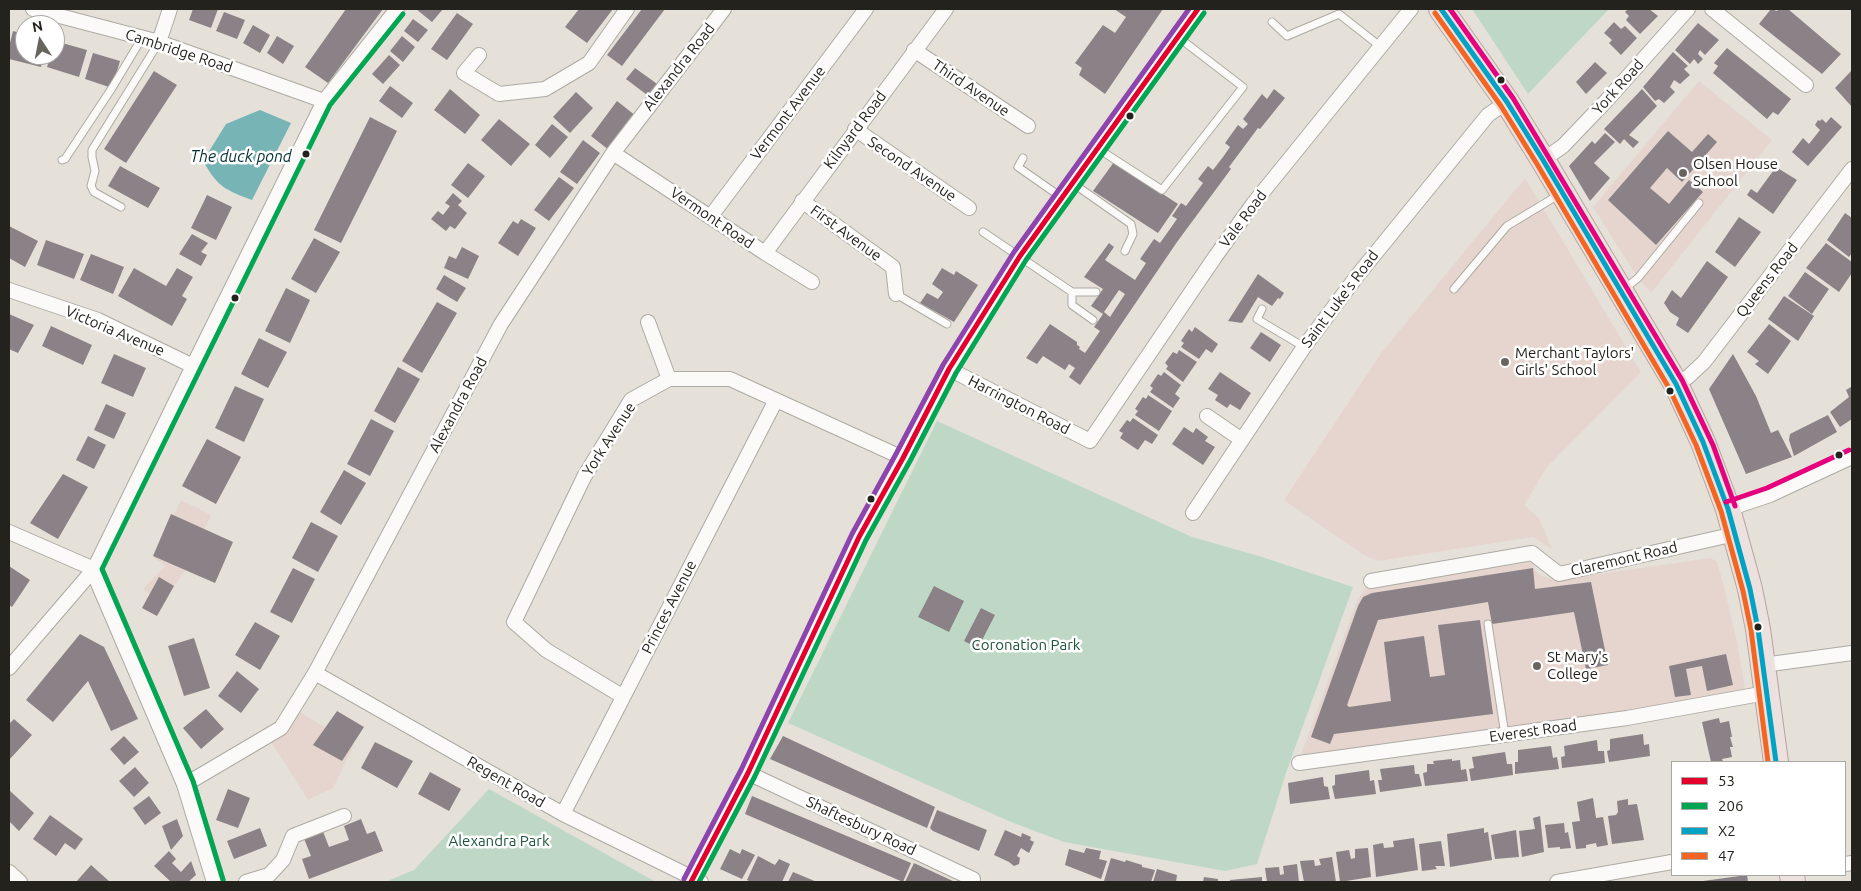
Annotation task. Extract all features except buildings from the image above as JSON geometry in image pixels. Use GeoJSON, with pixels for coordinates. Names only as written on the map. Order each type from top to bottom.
{"type":"FeatureCollection","features":[{"type":"Feature","properties":{"kind":"highway"},"geometry":{"type":"LineString","coordinates":[[1448,12],[1543,160],[1676,384],[1706,448],[1736,534],[1750,590],[1763,665],[1776,761]]}},
{"type":"Feature","properties":{"kind":"street","name":"Cambridge Road"},"geometry":{"type":"LineString","coordinates":[[33,9],[158,42],[324,101]]}},
{"type":"Feature","properties":{"kind":"street"},"geometry":{"type":"LineString","coordinates":[[158,42],[170,9]]}},
{"type":"Feature","properties":{"kind":"street"},"geometry":{"type":"LineString","coordinates":[[9,668],[94,569],[324,101],[397,9]]}},
{"type":"Feature","properties":{"kind":"street"},"geometry":{"type":"LineString","coordinates":[[479,54],[464,74],[499,94],[545,89],[589,63],[627,9]]}},
{"type":"Feature","properties":{"kind":"street","name":"Alexandra Road"},"geometry":{"type":"LineString","coordinates":[[186,784],[281,728],[315,673],[501,324],[613,153],[724,9]]}},
{"type":"Feature","properties":{"kind":"street","name":"Vermont Avenue"},"geometry":{"type":"LineString","coordinates":[[711,216],[866,9]]}},
{"type":"Feature","properties":{"kind":"street","name":"Kilnyard Road"},"geometry":{"type":"LineString","coordinates":[[765,253],[855,129],[946,9]]}},
{"type":"Feature","properties":{"kind":"street"},"geometry":{"type":"LineString","coordinates":[[695,881],[859,537],[903,458],[948,369],[1020,256],[1071,182],[1198,9]]}},
{"type":"Feature","properties":{"kind":"street","name":"Vale Road"},"geometry":{"type":"LineString","coordinates":[[1090,441],[1253,204],[1411,9]]}},
{"type":"Feature","properties":{"kind":"street","name":"York Road"},"geometry":{"type":"LineString","coordinates":[[1543,160],[1563,146],[1688,9]]}},
{"type":"Feature","properties":{"kind":"street"},"geometry":{"type":"LineString","coordinates":[[1712,9],[1806,85]]}},
{"type":"Feature","properties":{"kind":"street","name":"Third Avenue"},"geometry":{"type":"LineString","coordinates":[[914,50],[1028,126]]}},
{"type":"Feature","properties":{"kind":"street","name":"Saint Luke's Road"},"geometry":{"type":"LineString","coordinates":[[1193,513],[1304,347],[1357,276],[1488,115],[1507,102]]}},
{"type":"Feature","properties":{"kind":"street","name":"Second Avenue"},"geometry":{"type":"LineString","coordinates":[[855,129],[969,208]]}},
{"type":"Feature","properties":{"kind":"street","name":"Vermont Road"},"geometry":{"type":"LineString","coordinates":[[613,153],[812,282]]}},
{"type":"Feature","properties":{"kind":"street","name":"Queens Road"},"geometry":{"type":"LineString","coordinates":[[1676,384],[1688,377],[1704,362],[1852,170]]}},
{"type":"Feature","properties":{"kind":"street","name":"First Avenue"},"geometry":{"type":"LineString","coordinates":[[802,202],[893,267],[896,294]]}},
{"type":"Feature","properties":{"kind":"street","name":"Victoria Avenue"},"geometry":{"type":"LineString","coordinates":[[9,290],[98,320],[193,366]]}},
{"type":"Feature","properties":{"kind":"street"},"geometry":{"type":"LineString","coordinates":[[648,322],[669,379]]}},
{"type":"Feature","properties":{"kind":"street","name":"Harrington Road"},"geometry":{"type":"LineString","coordinates":[[948,369],[1090,441]]}},
{"type":"Feature","properties":{"kind":"street","name":"York Avenue"},"geometry":{"type":"LineString","coordinates":[[622,696],[546,650],[514,622],[584,477],[631,400],[669,379],[730,379],[903,458]]}},
{"type":"Feature","properties":{"kind":"street","name":"Princes Avenue"},"geometry":{"type":"LineString","coordinates":[[563,814],[622,696],[776,400]]}},
{"type":"Feature","properties":{"kind":"street"},"geometry":{"type":"LineString","coordinates":[[1207,416],[1242,440]]}},
{"type":"Feature","properties":{"kind":"street"},"geometry":{"type":"LineString","coordinates":[[1728,510],[1770,495],[1852,457]]}},
{"type":"Feature","properties":{"kind":"street"},"geometry":{"type":"LineString","coordinates":[[9,532],[94,569],[186,784],[216,882]]}},
{"type":"Feature","properties":{"kind":"street","name":"Claremont Road"},"geometry":{"type":"LineString","coordinates":[[1372,581],[1532,553],[1559,574],[1736,534]]}},
{"type":"Feature","properties":{"kind":"street"},"geometry":{"type":"LineString","coordinates":[[1763,665],[1852,653]]}},
{"type":"Feature","properties":{"kind":"street","name":"Regent Road"},"geometry":{"type":"LineString","coordinates":[[315,673],[563,814],[695,881]]}},
{"type":"Feature","properties":{"kind":"street","name":"Everest Road"},"geometry":{"type":"LineString","coordinates":[[1299,763],[1627,718],[1766,693]]}},
{"type":"Feature","properties":{"kind":"street","name":"Shaftesbury Road"},"geometry":{"type":"LineString","coordinates":[[748,772],[973,879]]}},
{"type":"Feature","properties":{"kind":"street"},"geometry":{"type":"LineString","coordinates":[[246,882],[269,875],[283,860],[293,836],[344,816]]}},
{"type":"Feature","properties":{"kind":"street"},"geometry":{"type":"LineString","coordinates":[[1557,882],[1671,862]]}},
{"type":"Feature","properties":{"kind":"street"},"geometry":{"type":"LineString","coordinates":[[9,872],[20,882]]}},
{"type":"Feature","properties":{"kind":"lane"},"geometry":{"type":"LineString","coordinates":[[1272,22],[1287,36],[1339,14],[1380,47]]}},
{"type":"Feature","properties":{"kind":"lane"},"geometry":{"type":"LineString","coordinates":[[1097,148],[1162,190],[1243,87],[1178,37]]}},
{"type":"Feature","properties":{"kind":"lane"},"geometry":{"type":"LineString","coordinates":[[62,160],[65,159],[112,88],[142,38]]}},
{"type":"Feature","properties":{"kind":"lane"},"geometry":{"type":"LineString","coordinates":[[121,207],[94,192],[91,186],[95,172],[92,150],[158,42]]}},
{"type":"Feature","properties":{"kind":"lane"},"geometry":{"type":"LineString","coordinates":[[1024,158],[1018,167],[1061,197]]}},
{"type":"Feature","properties":{"kind":"lane"},"geometry":{"type":"LineString","coordinates":[[1071,182],[1131,224],[1133,234],[1125,251]]}},
{"type":"Feature","properties":{"kind":"lane"},"geometry":{"type":"LineString","coordinates":[[1454,289],[1507,226],[1562,193]]}},
{"type":"Feature","properties":{"kind":"lane"},"geometry":{"type":"LineString","coordinates":[[1620,291],[1638,278],[1699,203]]}},
{"type":"Feature","properties":{"kind":"lane"},"geometry":{"type":"LineString","coordinates":[[983,232],[1072,292],[1096,292]]}},
{"type":"Feature","properties":{"kind":"lane"},"geometry":{"type":"LineString","coordinates":[[1072,292],[1072,305],[1093,320]]}},
{"type":"Feature","properties":{"kind":"lane","name":"First Avenue"},"geometry":{"type":"LineString","coordinates":[[896,294],[947,324]]}},
{"type":"Feature","properties":{"kind":"lane"},"geometry":{"type":"LineString","coordinates":[[1262,309],[1257,319],[1304,347]]}},
{"type":"Feature","properties":{"kind":"lane"},"geometry":{"type":"LineString","coordinates":[[1488,624],[1505,736]]}},
{"type":"Feature","properties":{"kind":"shaded area","name":"Olsen House School"},"geometry":{"type":"Polygon","coordinates":[[[1699,81],[1772,140],[1651,293],[1638,278],[1593,207],[1699,81]]]}},
{"type":"Feature","properties":{"kind":"shaded area","name":"Merchant Taylors' Girls' School"},"geometry":{"type":"Polygon","coordinates":[[[1525,178],[1641,372],[1547,467],[1524,505],[1539,518],[1552,549],[1533,537],[1378,561],[1364,555],[1284,500],[1382,352],[1525,178]]]}},
{"type":"Feature","properties":{"kind":"shaded area"},"geometry":{"type":"Polygon","coordinates":[[[181,500],[211,515],[186,569],[162,603],[143,589],[165,566],[154,558],[181,500]]]}},
{"type":"Feature","properties":{"kind":"shaded area","name":"St Mary's College"},"geometry":{"type":"Polygon","coordinates":[[[1711,558],[1717,562],[1723,583],[1737,642],[1745,689],[1640,710],[1301,755],[1357,600],[1366,587],[1532,562],[1535,570],[1541,576],[1557,580],[1711,558]]]}},
{"type":"Feature","properties":{"kind":"shaded area"},"geometry":{"type":"Polygon","coordinates":[[[295,709],[354,745],[333,788],[308,800],[270,740],[295,709]]]}},
{"type":"Feature","properties":{"kind":"green space"},"geometry":{"type":"Polygon","coordinates":[[[1472,9],[1609,9],[1528,94],[1472,9]]]}},
{"type":"Feature","properties":{"kind":"green space","name":"Coronation Park"},"geometry":{"type":"Polygon","coordinates":[[[937,421],[1192,537],[1259,556],[1353,587],[1287,770],[1257,864],[1225,871],[1064,842],[1011,822],[788,723],[937,421]]]}},
{"type":"Feature","properties":{"kind":"green space","name":"Alexandra Park"},"geometry":{"type":"Polygon","coordinates":[[[489,789],[656,882],[385,882],[414,870],[489,789]]]}},
{"type":"Feature","properties":{"kind":"water","name":"The duck pond"},"geometry":{"type":"Polygon","coordinates":[[[260,110],[291,123],[252,200],[223,186],[213,177],[203,161],[226,124],[260,110]]]}},
{"type":"Feature","properties":{"kind":"transit line"},"geometry":{"type":"LineString","coordinates":[[684,879],[741,770],[852,534],[943,365],[1014,252],[1189,9]]}},
{"type":"Feature","properties":{"kind":"transit line","name":"53"},"geometry":{"type":"LineString","coordinates":[[691,882],[748,773],[859,537],[949,369],[1020,256],[1198,9]]}},
{"type":"Feature","properties":{"kind":"transit line","name":"X2"},"geometry":{"type":"LineString","coordinates":[[1441,9],[1507,102],[1543,160],[1676,384],[1703,442],[1728,509],[1750,589],[1758,629],[1776,761]]}},
{"type":"Feature","properties":{"kind":"transit line"},"geometry":{"type":"LineString","coordinates":[[1450,9],[1513,98],[1682,380],[1713,445],[1735,506]]}},
{"type":"Feature","properties":{"kind":"transit line","name":"206"},"geometry":{"type":"LineString","coordinates":[[699,882],[755,776],[866,540],[956,373],[1026,260],[1204,13]]}},
{"type":"Feature","properties":{"kind":"transit line","name":"47"},"geometry":{"type":"LineString","coordinates":[[1435,13],[1501,106],[1537,164],[1669,388],[1696,445],[1721,511],[1743,591],[1751,630],[1768,761]]}},
{"type":"Feature","properties":{"kind":"transit line","name":"206"},"geometry":{"type":"LineString","coordinates":[[223,880],[193,781],[102,569],[330,105],[403,14]]}},
{"type":"Feature","properties":{"kind":"transit line"},"geometry":{"type":"LineString","coordinates":[[1726,502],[1767,488],[1849,450]]}},
{"type":"Feature","properties":{"kind":"place","name":"Olsen House School"},"geometry":{"type":"Point","coordinates":[1683,173]}},
{"type":"Feature","properties":{"kind":"place","name":"Merchant Taylors' Girls' School"},"geometry":{"type":"Point","coordinates":[1505,362]}},
{"type":"Feature","properties":{"kind":"place","name":"St Mary's College"},"geometry":{"type":"Point","coordinates":[1537,666]}}]}
